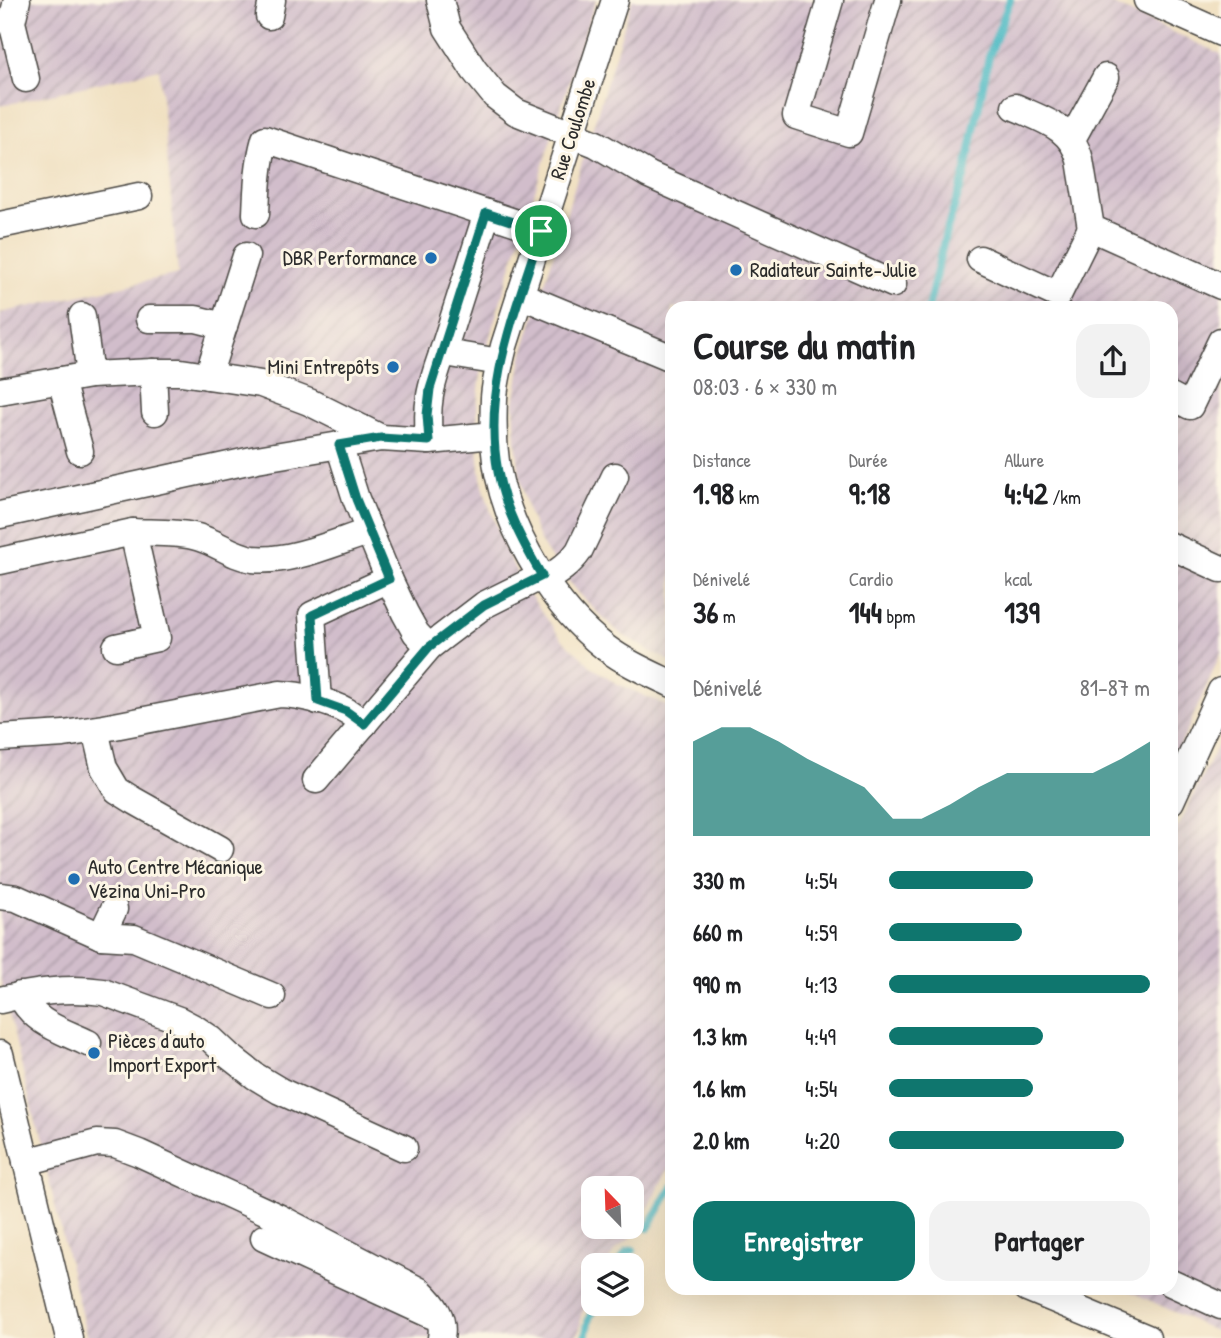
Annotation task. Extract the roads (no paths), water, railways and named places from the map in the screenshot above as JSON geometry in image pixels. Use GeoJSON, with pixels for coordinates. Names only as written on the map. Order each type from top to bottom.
{"type":"FeatureCollection","features":[{"type":"Feature","properties":{"kind":"street"},"geometry":{"type":"LineString","coordinates":[[440,0],[447,28],[474,70],[495,96],[516,112],[572,134],[649,175],[893,284]]}},
{"type":"Feature","properties":{"kind":"street","name":"Rue Coulombe"},"geometry":{"type":"LineString","coordinates":[[615,0],[500,362],[494,396],[494,435],[498,473],[506,500],[515,526],[543,578],[575,620],[597,640],[626,662],[665,681]]}},
{"type":"Feature","properties":{"kind":"street"},"geometry":{"type":"LineString","coordinates":[[830,0],[796,117],[849,134],[888,0]]}},
{"type":"Feature","properties":{"kind":"street"},"geometry":{"type":"LineString","coordinates":[[1147,0],[1219,28]]}},
{"type":"Feature","properties":{"kind":"street"},"geometry":{"type":"LineString","coordinates":[[10,16],[26,79]]}},
{"type":"Feature","properties":{"kind":"street"},"geometry":{"type":"LineString","coordinates":[[1072,139],[1106,77]]}},
{"type":"Feature","properties":{"kind":"street"},"geometry":{"type":"LineString","coordinates":[[980,259],[1055,301],[1091,228],[1080,160],[1072,139],[1056,126],[1015,107]]}},
{"type":"Feature","properties":{"kind":"street"},"geometry":{"type":"LineString","coordinates":[[256,214],[257,178],[265,139],[385,190],[486,213],[541,231]]}},
{"type":"Feature","properties":{"kind":"street"},"geometry":{"type":"LineString","coordinates":[[0,225],[139,196]]}},
{"type":"Feature","properties":{"kind":"street"},"geometry":{"type":"LineString","coordinates":[[429,441],[427,415],[430,389],[486,213]]}},
{"type":"Feature","properties":{"kind":"street"},"geometry":{"type":"LineString","coordinates":[[1091,228],[1221,286]]}},
{"type":"Feature","properties":{"kind":"street"},"geometry":{"type":"LineString","coordinates":[[208,376],[246,256]]}},
{"type":"Feature","properties":{"kind":"street"},"geometry":{"type":"LineString","coordinates":[[520,295],[665,355]]}},
{"type":"Feature","properties":{"kind":"street"},"geometry":{"type":"LineString","coordinates":[[82,316],[90,375]]}},
{"type":"Feature","properties":{"kind":"street"},"geometry":{"type":"LineString","coordinates":[[149,319],[196,319],[224,326]]}},
{"type":"Feature","properties":{"kind":"street"},"geometry":{"type":"LineString","coordinates":[[1178,400],[1190,406],[1221,341]]}},
{"type":"Feature","properties":{"kind":"street"},"geometry":{"type":"LineString","coordinates":[[442,354],[500,362]]}},
{"type":"Feature","properties":{"kind":"street"},"geometry":{"type":"LineString","coordinates":[[153,372],[155,412]]}},
{"type":"Feature","properties":{"kind":"street"},"geometry":{"type":"LineString","coordinates":[[0,391],[90,375],[181,372],[261,384],[285,392],[381,438]]}},
{"type":"Feature","properties":{"kind":"street"},"geometry":{"type":"LineString","coordinates":[[61,380],[80,451]]}},
{"type":"Feature","properties":{"kind":"street"},"geometry":{"type":"LineString","coordinates":[[0,515],[257,459],[381,438],[429,441],[494,435]]}},
{"type":"Feature","properties":{"kind":"street"},"geometry":{"type":"LineString","coordinates":[[339,445],[368,532],[405,613],[416,633],[429,647]]}},
{"type":"Feature","properties":{"kind":"street"},"geometry":{"type":"LineString","coordinates":[[316,780],[429,647],[484,605],[566,566],[579,551],[615,476]]}},
{"type":"Feature","properties":{"kind":"street"},"geometry":{"type":"LineString","coordinates":[[0,561],[133,532],[194,536],[235,555],[274,559],[368,532]]}},
{"type":"Feature","properties":{"kind":"street"},"geometry":{"type":"LineString","coordinates":[[116,647],[157,638],[133,532]]}},
{"type":"Feature","properties":{"kind":"street"},"geometry":{"type":"LineString","coordinates":[[1178,549],[1221,569]]}},
{"type":"Feature","properties":{"kind":"street"},"geometry":{"type":"LineString","coordinates":[[318,701],[312,615],[389,579]]}},
{"type":"Feature","properties":{"kind":"street"},"geometry":{"type":"LineString","coordinates":[[1178,786],[1221,691]]}},
{"type":"Feature","properties":{"kind":"street"},"geometry":{"type":"LineString","coordinates":[[0,738],[95,730],[280,694],[318,701],[346,711],[364,724]]}},
{"type":"Feature","properties":{"kind":"street"},"geometry":{"type":"LineString","coordinates":[[95,730],[104,768],[117,790],[220,849]]}},
{"type":"Feature","properties":{"kind":"street"},"geometry":{"type":"LineString","coordinates":[[0,895],[16,898],[101,936],[134,938],[272,996]]}},
{"type":"Feature","properties":{"kind":"street"},"geometry":{"type":"LineString","coordinates":[[101,936],[114,909]]}},
{"type":"Feature","properties":{"kind":"street"},"geometry":{"type":"LineString","coordinates":[[10,998],[36,992],[73,989],[103,992],[179,1020],[211,1039],[228,1055],[280,1091],[404,1148]]}},
{"type":"Feature","properties":{"kind":"street"},"geometry":{"type":"LineString","coordinates":[[10,998],[42,1021],[88,1042]]}},
{"type":"Feature","properties":{"kind":"street"},"geometry":{"type":"LineString","coordinates":[[0,1054],[69,1338]]}},
{"type":"Feature","properties":{"kind":"street"},"geometry":{"type":"LineString","coordinates":[[26,1161],[97,1143],[115,1144],[139,1153],[280,1218],[420,1291],[433,1304],[441,1329]]}},
{"type":"Feature","properties":{"kind":"street"},"geometry":{"type":"LineString","coordinates":[[264,1238],[441,1329]]}},
{"type":"Feature","properties":{"kind":"street"},"geometry":{"type":"LineString","coordinates":[[1178,1286],[1221,1306]]}},
{"type":"Feature","properties":{"kind":"street"},"geometry":{"type":"LineString","coordinates":[[1044,1295],[1147,1338]]}},
{"type":"Feature","properties":{"kind":"waterway"},"geometry":{"type":"LineString","coordinates":[[930,301],[945,236],[965,174],[989,56],[1010,0]]}},
{"type":"Feature","properties":{"kind":"waterway"},"geometry":{"type":"LineString","coordinates":[[648,1228],[665,1199]]}},
{"type":"Feature","properties":{"kind":"waterway"},"geometry":{"type":"LineString","coordinates":[[626,1253],[633,1250]]}},
{"type":"Feature","properties":{"kind":"waterway"},"geometry":{"type":"LineString","coordinates":[[585,1338],[590,1316]]}},
{"type":"Feature","properties":{"kind":"place","name":"DBR Performance"},"geometry":{"type":"Point","coordinates":[431,258]}},
{"type":"Feature","properties":{"kind":"place","name":"Radiateur Sainte-Julie"},"geometry":{"type":"Point","coordinates":[736,270]}},
{"type":"Feature","properties":{"kind":"place","name":"Mini Entrepôts"},"geometry":{"type":"Point","coordinates":[393,367]}},
{"type":"Feature","properties":{"kind":"place","name":"Auto Centre Mécanique Vézina Uni-Pro"},"geometry":{"type":"Point","coordinates":[74,879]}},
{"type":"Feature","properties":{"kind":"place","name":"Pièces d'auto Import Export"},"geometry":{"type":"Point","coordinates":[94,1053]}}]}
